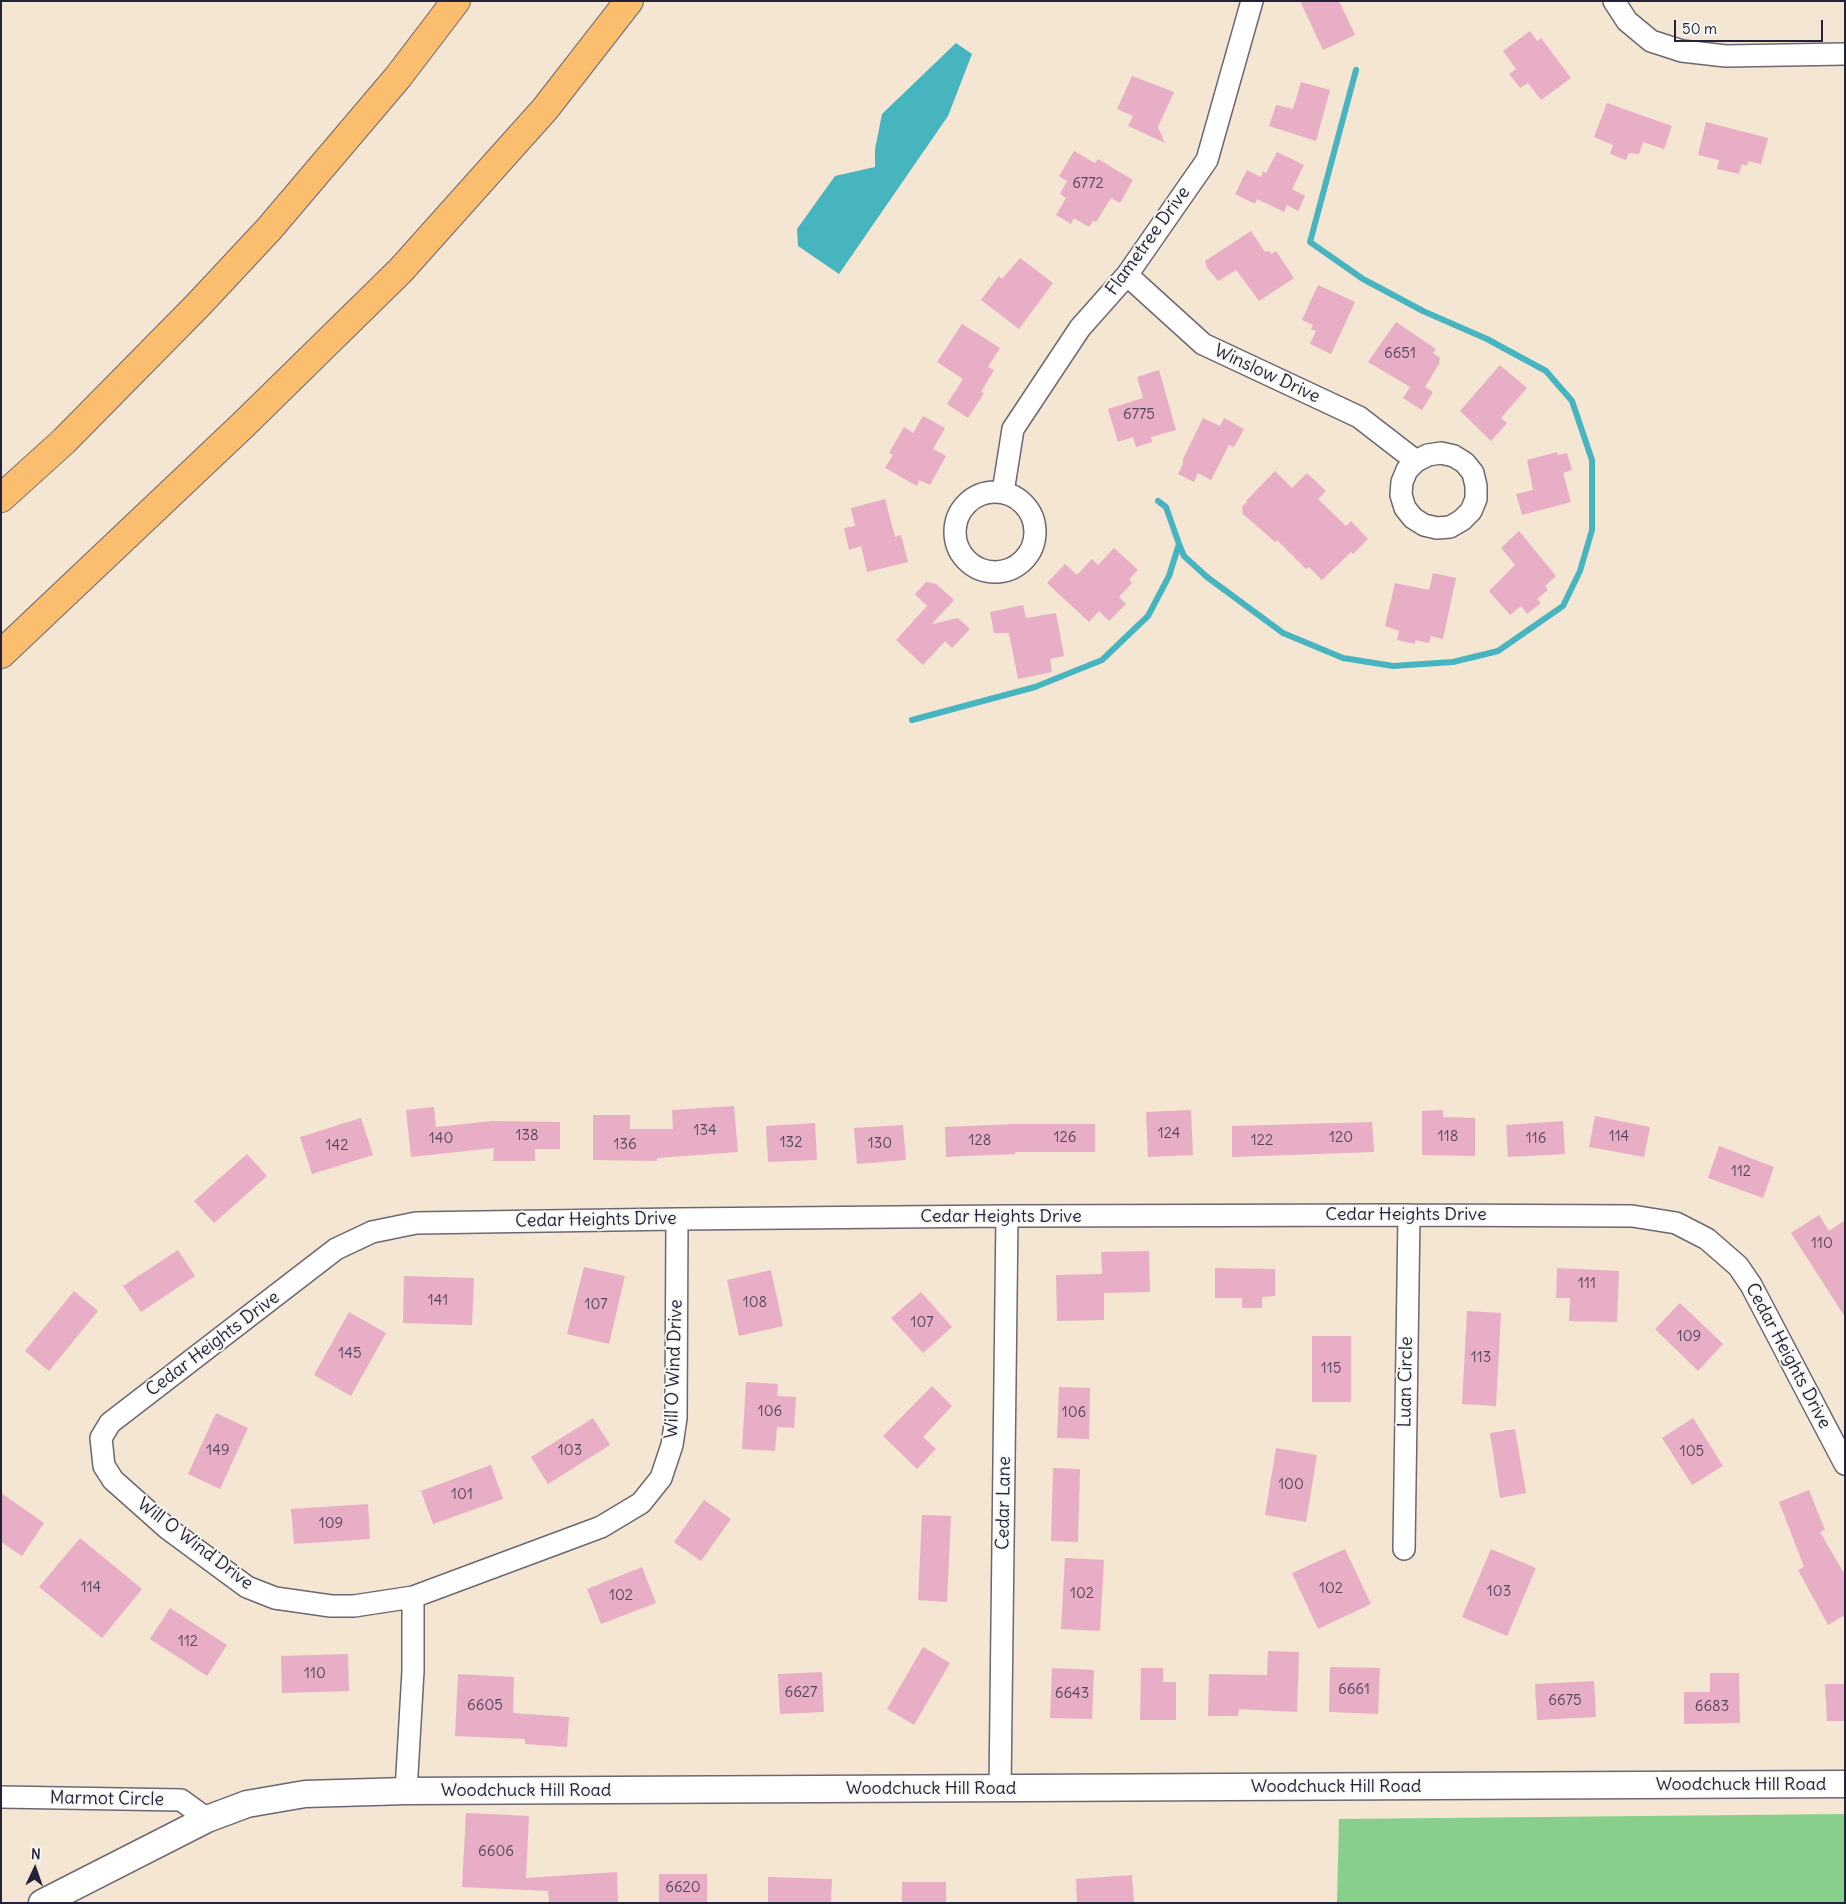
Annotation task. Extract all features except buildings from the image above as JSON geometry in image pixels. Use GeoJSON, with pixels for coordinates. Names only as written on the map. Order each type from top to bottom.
{"type":"FeatureCollection","features":[{"type":"Feature","properties":{"kind":"highway"},"geometry":{"type":"LineString","coordinates":[[1,498],[64,441],[199,304],[268,229],[398,77],[456,1]]}},
{"type":"Feature","properties":{"kind":"highway"},"geometry":{"type":"LineString","coordinates":[[1,654],[243,425],[401,270],[545,109],[629,1]]}},
{"type":"Feature","properties":{"kind":"street","name":"Flametree Drive"},"geometry":{"type":"LineString","coordinates":[[1003,492],[1013,429],[1080,328],[1127,275],[1207,160],[1252,1]]}},
{"type":"Feature","properties":{"kind":"street"},"geometry":{"type":"LineString","coordinates":[[1614,1],[1626,21],[1651,40],[1682,51],[1726,56],[1845,54]]}},
{"type":"Feature","properties":{"kind":"street","name":"Winslow Drive"},"geometry":{"type":"LineString","coordinates":[[1127,275],[1203,344],[1359,417],[1416,461]]}},
{"type":"Feature","properties":{"kind":"street","name":"Luan Circle"},"geometry":{"type":"LineString","coordinates":[[1404,1549],[1409,1215]]}},
{"type":"Feature","properties":{"kind":"street","name":"Cedar Heights Drive"},"geometry":{"type":"LineString","coordinates":[[100,1442],[110,1422],[336,1249],[372,1232],[416,1223],[1008,1216],[1632,1216],[1676,1223],[1707,1239],[1738,1266],[1751,1285],[1845,1464]]}},
{"type":"Feature","properties":{"kind":"street","name":"Cedar Lane"},"geometry":{"type":"LineString","coordinates":[[1000,1789],[1008,1216]]}},
{"type":"Feature","properties":{"kind":"street","name":"Will O Wind Drive"},"geometry":{"type":"LineString","coordinates":[[100,1442],[104,1466],[113,1480],[167,1528],[247,1587],[275,1598],[331,1606],[354,1606],[412,1597],[601,1527],[641,1503],[660,1478],[672,1445],[676,1418],[677,1219]]}},
{"type":"Feature","properties":{"kind":"street"},"geometry":{"type":"LineString","coordinates":[[406,1791],[413,1670],[412,1597]]}},
{"type":"Feature","properties":{"kind":"street","name":"Woodchuck Hill Road"},"geometry":{"type":"LineString","coordinates":[[42,1903],[207,1819],[247,1804],[305,1794],[406,1791],[1845,1784]]}},
{"type":"Feature","properties":{"kind":"street","name":"Marmot Circle"},"geometry":{"type":"LineString","coordinates":[[1,1797],[181,1800],[207,1819]]}},
{"type":"Feature","properties":{"kind":"green space"},"geometry":{"type":"Polygon","coordinates":[[[1845,1814],[1845,1903],[1337,1903],[1339,1819],[1845,1814]]]}},
{"type":"Feature","properties":{"kind":"water"},"geometry":{"type":"Polygon","coordinates":[[[956,43],[972,54],[948,116],[839,274],[798,246],[797,229],[835,176],[875,167],[875,149],[882,114],[956,43]]]}},
{"type":"Feature","properties":{"kind":"waterway"},"geometry":{"type":"LineString","coordinates":[[1179,544],[1184,556],[1207,577],[1283,633],[1343,658],[1393,666],[1453,662],[1498,651],[1563,606],[1580,571],[1592,530],[1592,460],[1572,401],[1546,371],[1487,339],[1423,311],[1363,279],[1310,242],[1356,70]]}},
{"type":"Feature","properties":{"kind":"waterway"},"geometry":{"type":"LineString","coordinates":[[912,720],[1035,687],[1102,660],[1148,616],[1169,576],[1179,544],[1166,507],[1158,501]]}}]}
